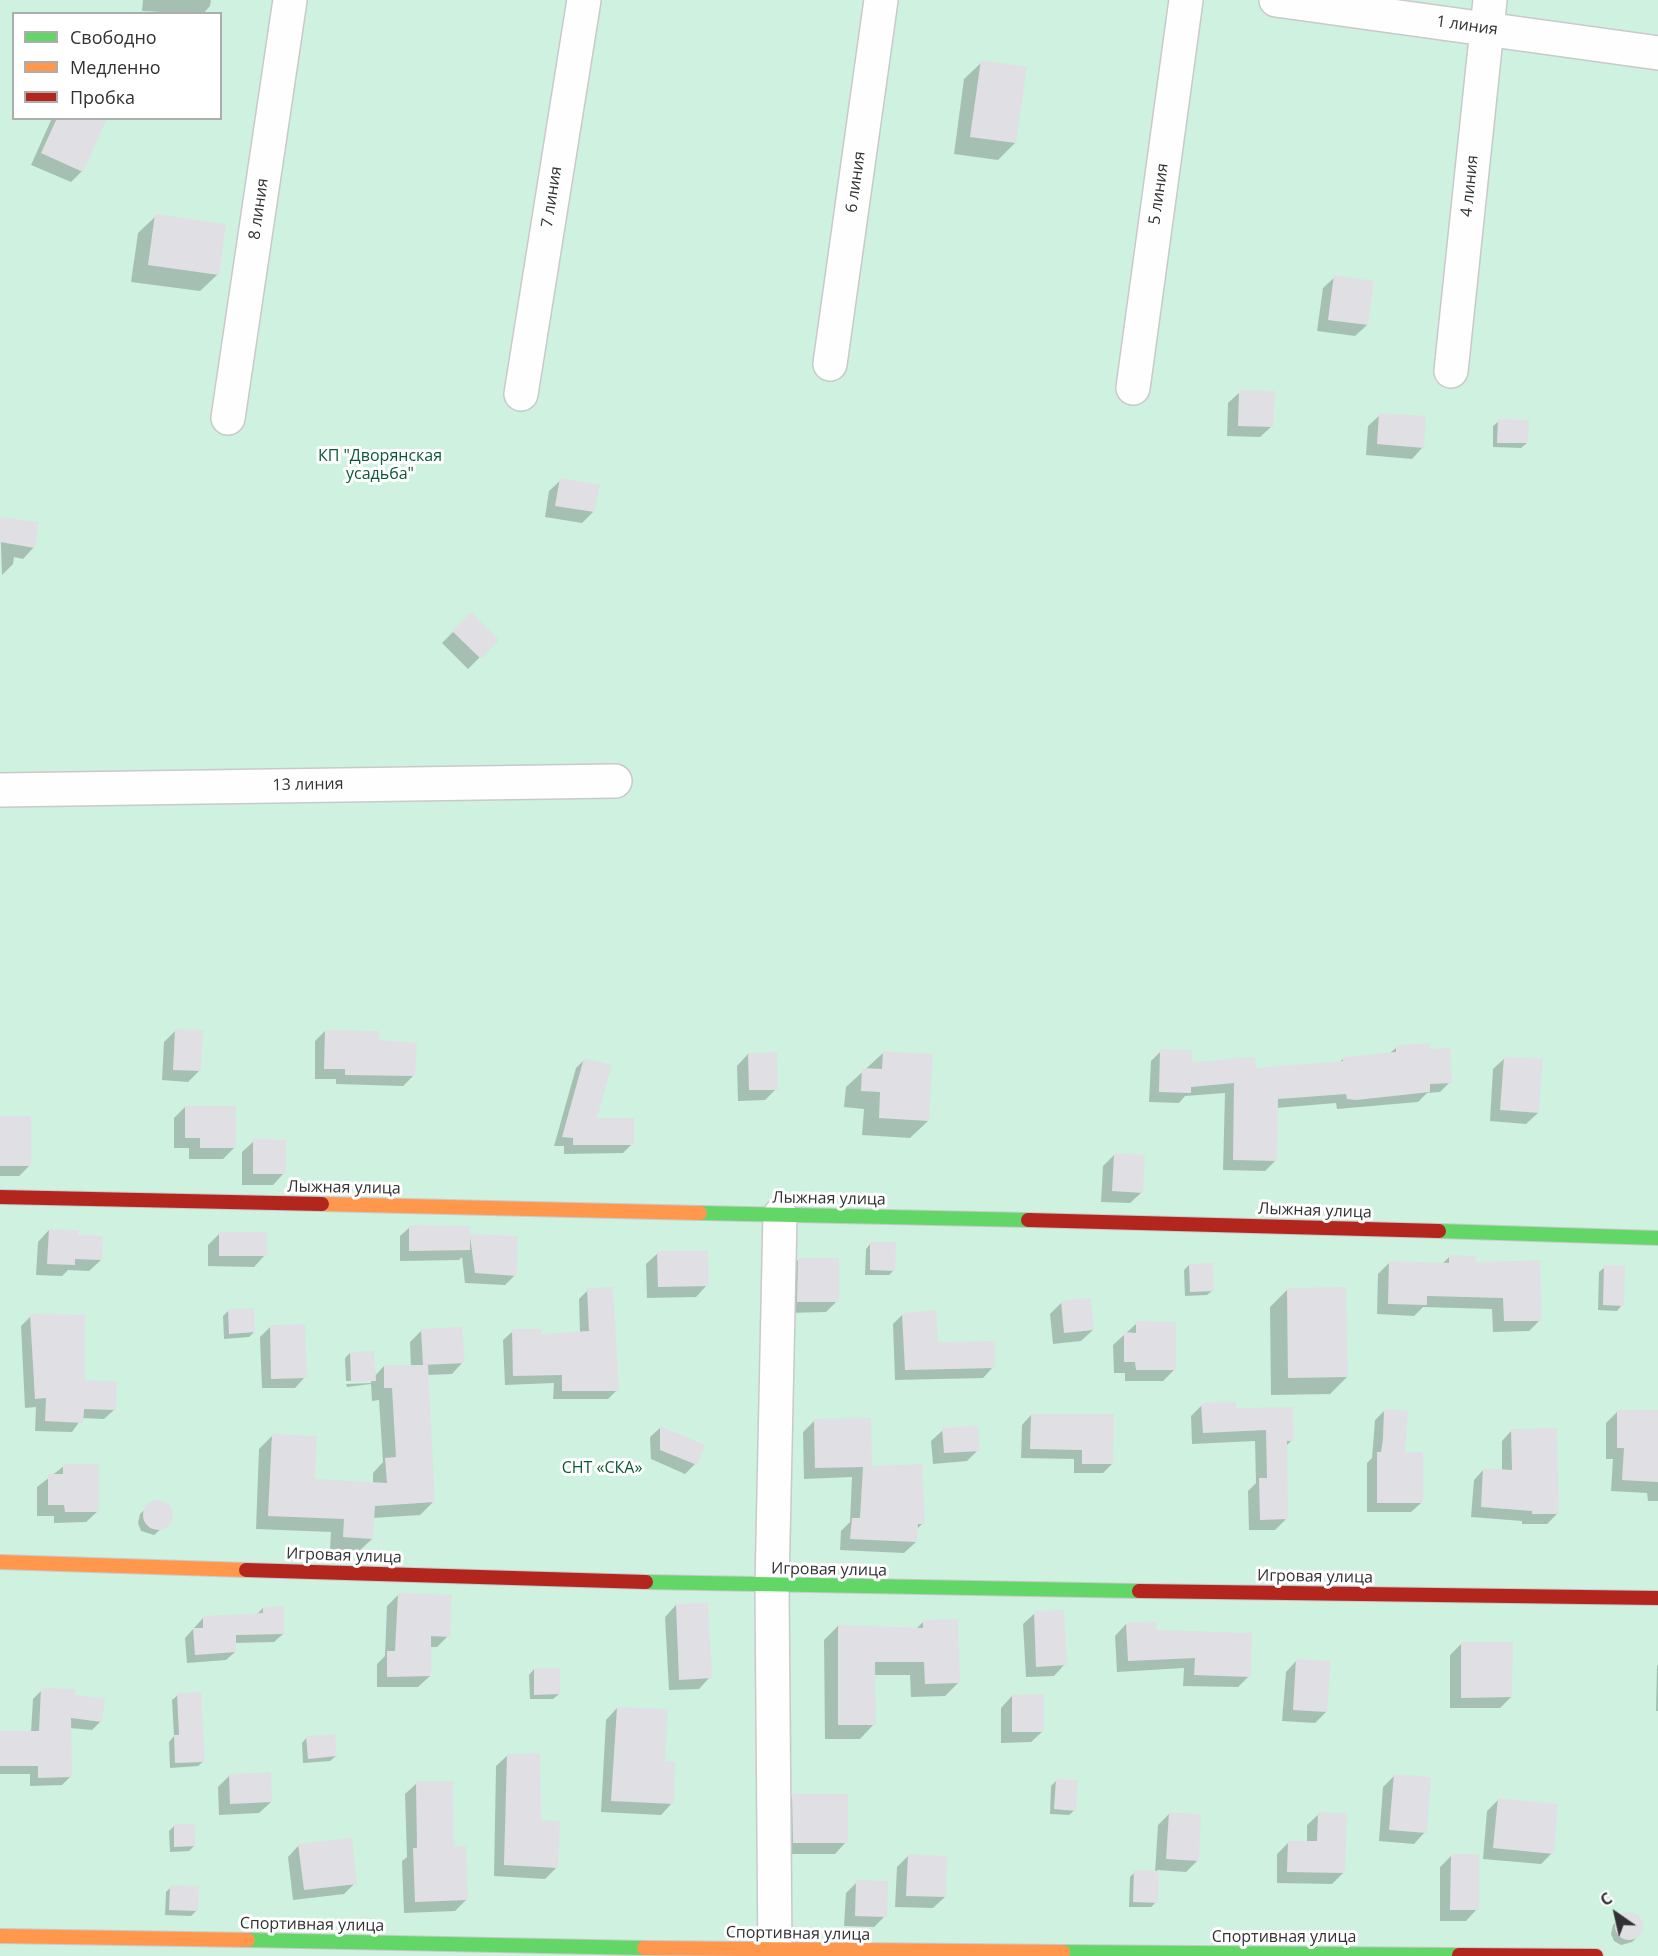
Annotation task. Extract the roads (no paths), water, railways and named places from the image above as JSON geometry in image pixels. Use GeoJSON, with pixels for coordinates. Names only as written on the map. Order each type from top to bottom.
{"type":"FeatureCollection","features":[{"type":"Feature","properties":{"kind":"street","name":"8 линия"},"geometry":{"type":"LineString","coordinates":[[228,418],[290,0]]}},
{"type":"Feature","properties":{"kind":"street","name":"7 линия"},"geometry":{"type":"LineString","coordinates":[[521,394],[584,0]]}},
{"type":"Feature","properties":{"kind":"street","name":"6 линия"},"geometry":{"type":"LineString","coordinates":[[830,364],[882,0]]}},
{"type":"Feature","properties":{"kind":"street","name":"5 линия"},"geometry":{"type":"LineString","coordinates":[[1133,387],[1185,0]]}},
{"type":"Feature","properties":{"kind":"street","name":"1 линия"},"geometry":{"type":"LineString","coordinates":[[1276,0],[1488,14],[1658,52]]}},
{"type":"Feature","properties":{"kind":"street","name":"4 линия"},"geometry":{"type":"LineString","coordinates":[[1451,371],[1488,14]]}},
{"type":"Feature","properties":{"kind":"street","name":"13 линия"},"geometry":{"type":"LineString","coordinates":[[0,790],[615,781]]}},
{"type":"Feature","properties":{"kind":"street","name":"Лыжная улица"},"geometry":{"type":"LineString","coordinates":[[0,1197],[1284,1226],[1658,1238]]}},
{"type":"Feature","properties":{"kind":"street"},"geometry":{"type":"LineString","coordinates":[[775,1953],[772,1586],[780,1215]]}},
{"type":"Feature","properties":{"kind":"street","name":"Игровая улица"},"geometry":{"type":"LineString","coordinates":[[0,1562],[772,1586],[1658,1599]]}},
{"type":"Feature","properties":{"kind":"street","name":"Спортивная улица"},"geometry":{"type":"LineString","coordinates":[[0,1936],[775,1953],[1596,1956]]}},
{"type":"Feature","properties":{"kind":"park label","name":"КП \"Дворянская усадьба\""},"geometry":{"type":"Point","coordinates":[380,465]}},
{"type":"Feature","properties":{"kind":"park label","name":"СНТ «СКА»"},"geometry":{"type":"Point","coordinates":[602,1468]}}]}
